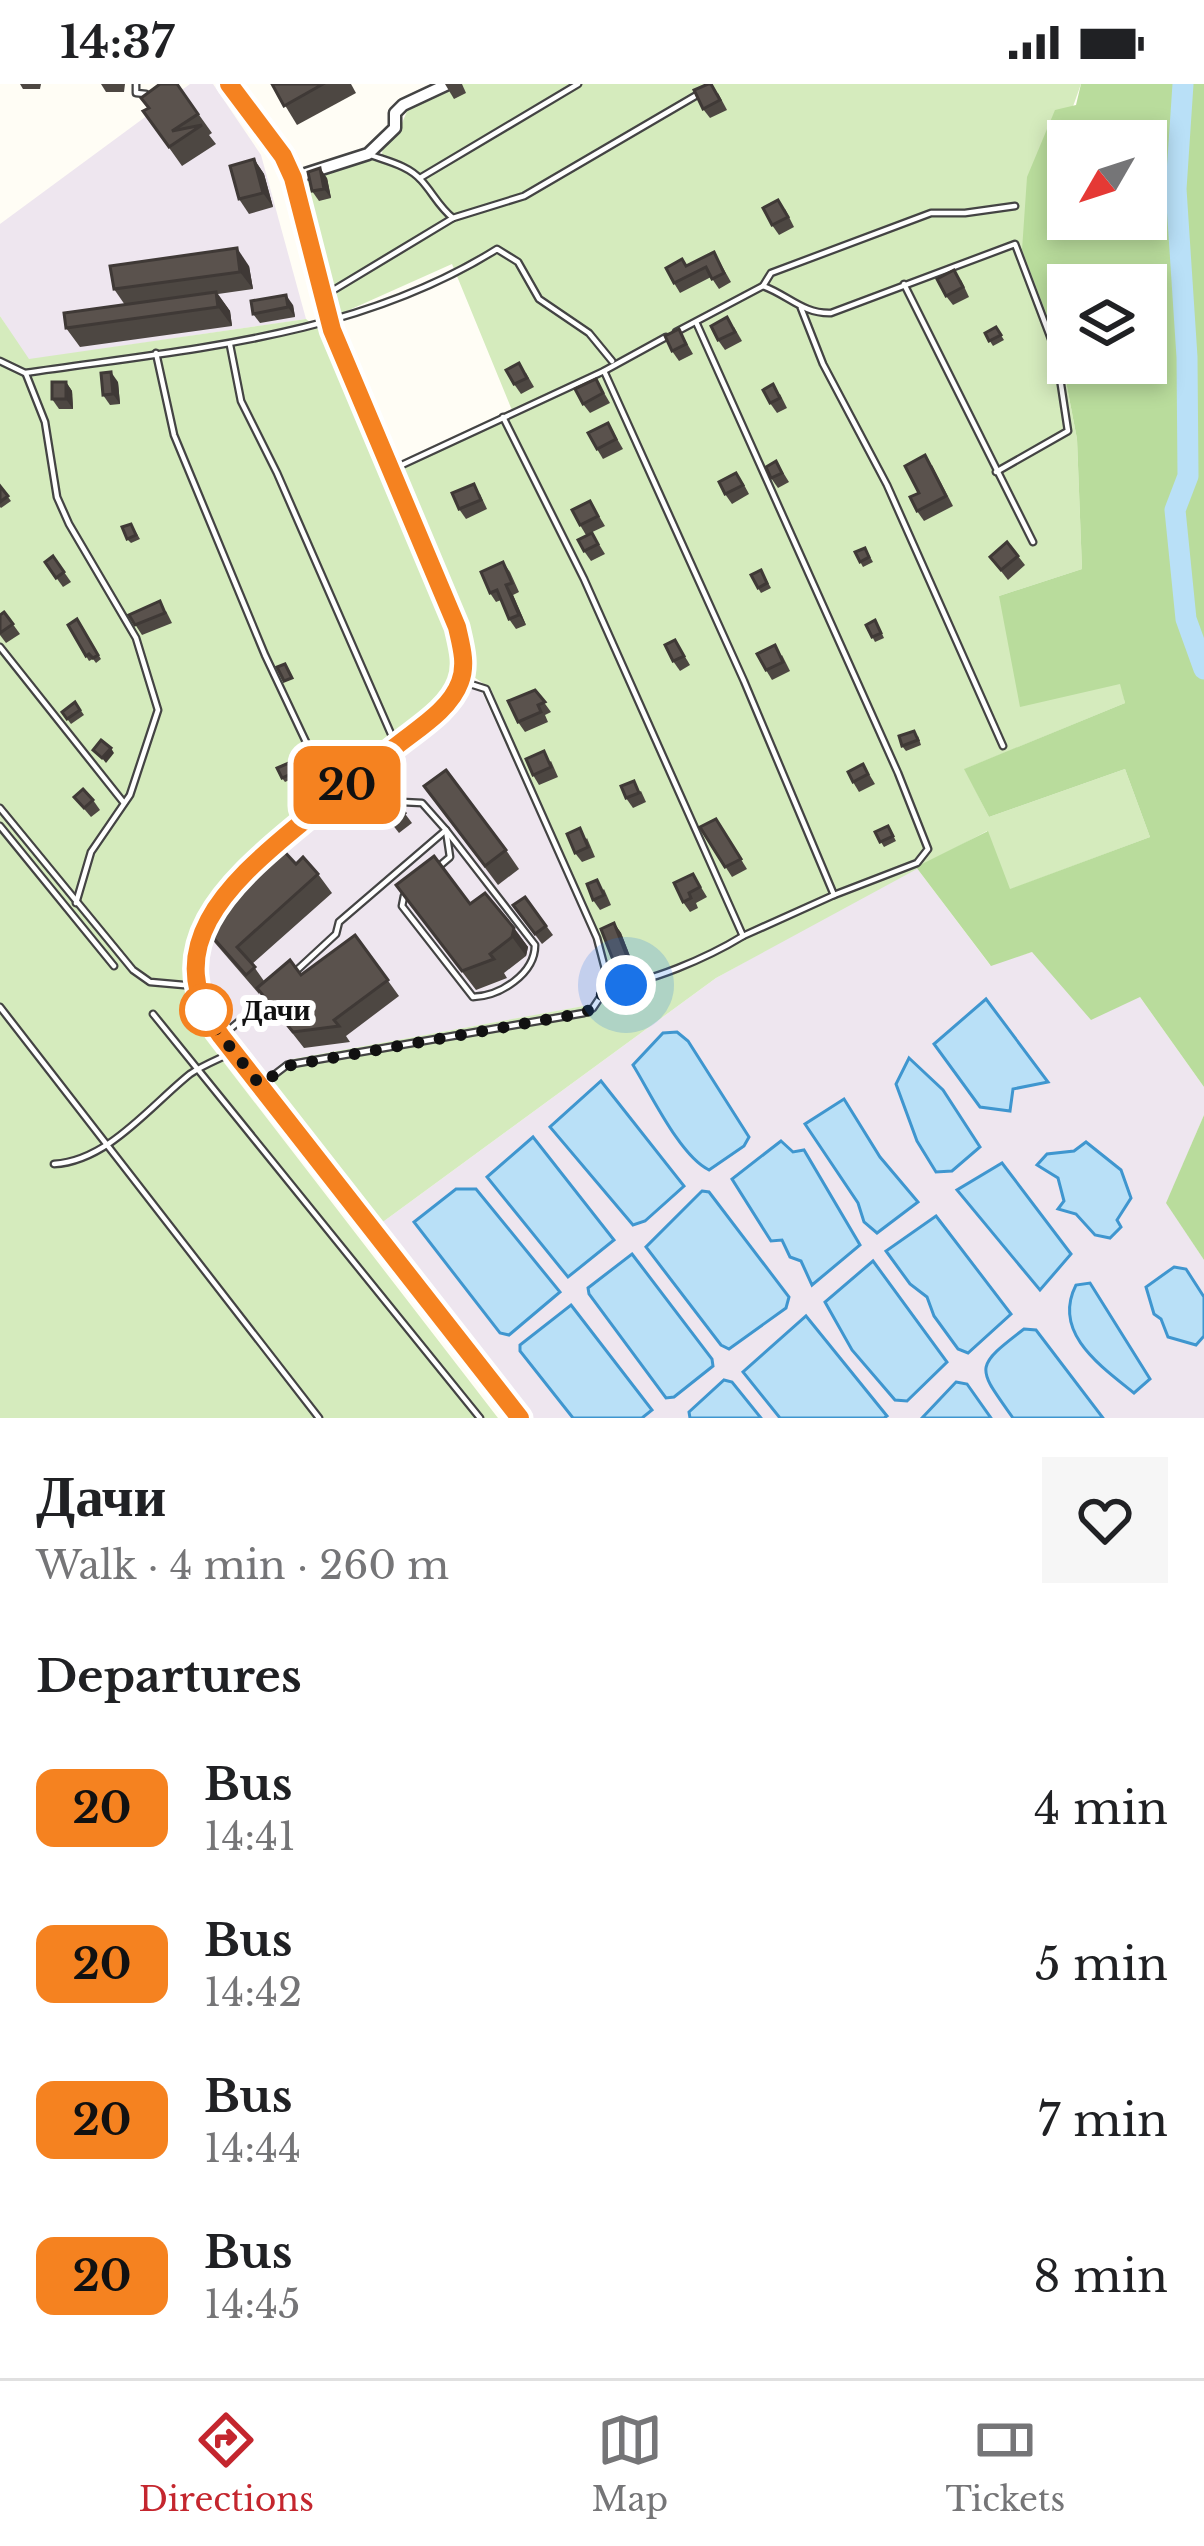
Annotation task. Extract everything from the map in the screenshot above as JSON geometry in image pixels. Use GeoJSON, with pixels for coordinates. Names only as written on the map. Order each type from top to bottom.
{"type":"FeatureCollection","features":[{"type":"Feature","properties":{"kind":"street"},"geometry":{"type":"LineString","coordinates":[[229,84],[283,156],[293,178],[330,323],[464,653],[461,681],[436,715],[246,869],[213,908],[198,946],[197,986],[221,1036],[520,1418]]}},
{"type":"Feature","properties":{"kind":"street"},"geometry":{"type":"LineString","coordinates":[[293,178],[368,154],[395,128],[395,112],[448,84]]}},
{"type":"Feature","properties":{"kind":"lane"},"geometry":{"type":"LineString","coordinates":[[136,84],[136,93],[144,96],[160,84]]}},
{"type":"Feature","properties":{"kind":"lane"},"geometry":{"type":"LineString","coordinates":[[420,178],[578,84]]}},
{"type":"Feature","properties":{"kind":"lane"},"geometry":{"type":"LineString","coordinates":[[322,295],[335,292],[367,267],[453,218],[524,196],[715,84]]}},
{"type":"Feature","properties":{"kind":"lane"},"geometry":{"type":"LineString","coordinates":[[368,154],[406,167],[453,218]]}},
{"type":"Feature","properties":{"kind":"lane"},"geometry":{"type":"LineString","coordinates":[[391,470],[604,371],[763,286],[771,273],[931,213],[1015,206]]}},
{"type":"Feature","properties":{"kind":"lane"},"geometry":{"type":"LineString","coordinates":[[763,286],[812,314],[831,313],[1015,244],[1056,352],[1068,431],[996,472]]}},
{"type":"Feature","properties":{"kind":"lane"},"geometry":{"type":"LineString","coordinates":[[0,362],[25,373],[230,345],[330,323],[435,284],[497,249],[518,262],[539,299],[590,333],[614,362]]}},
{"type":"Feature","properties":{"kind":"lane"},"geometry":{"type":"LineString","coordinates":[[904,284],[1033,542]]}},
{"type":"Feature","properties":{"kind":"lane"},"geometry":{"type":"LineString","coordinates":[[801,308],[823,364],[887,484],[1004,746]]}},
{"type":"Feature","properties":{"kind":"lane"},"geometry":{"type":"LineString","coordinates":[[609,984],[626,985],[724,947],[917,863],[928,849],[696,322]]}},
{"type":"Feature","properties":{"kind":"lane"},"geometry":{"type":"LineString","coordinates":[[230,345],[241,400],[397,746]]}},
{"type":"Feature","properties":{"kind":"lane"},"geometry":{"type":"LineString","coordinates":[[156,353],[174,435],[265,655],[332,797]]}},
{"type":"Feature","properties":{"kind":"lane"},"geometry":{"type":"LineString","coordinates":[[604,371],[834,896]]}},
{"type":"Feature","properties":{"kind":"lane"},"geometry":{"type":"LineString","coordinates":[[25,373],[45,422],[57,497],[136,638],[158,710],[124,803],[91,852],[76,903]]}},
{"type":"Feature","properties":{"kind":"lane"},"geometry":{"type":"LineString","coordinates":[[503,417],[584,579],[743,936]]}},
{"type":"Feature","properties":{"kind":"lane"},"geometry":{"type":"LineString","coordinates":[[0,647],[124,803]]}},
{"type":"Feature","properties":{"kind":"lane"},"geometry":{"type":"LineString","coordinates":[[260,1085],[287,1066],[584,1013],[609,984],[597,938],[486,689],[461,681]]}},
{"type":"Feature","properties":{"kind":"lane"},"geometry":{"type":"LineString","coordinates":[[358,777],[382,801],[422,803],[536,946],[530,968],[493,995],[473,997],[402,905],[404,896]]}},
{"type":"Feature","properties":{"kind":"lane"},"geometry":{"type":"LineString","coordinates":[[0,808],[133,970],[150,982],[197,986]]}},
{"type":"Feature","properties":{"kind":"lane"},"geometry":{"type":"LineString","coordinates":[[0,826],[114,966]]}},
{"type":"Feature","properties":{"kind":"lane"},"geometry":{"type":"LineString","coordinates":[[435,870],[451,857],[446,830]]}},
{"type":"Feature","properties":{"kind":"lane"},"geometry":{"type":"LineString","coordinates":[[288,978],[336,934],[339,922],[377,886],[446,830]]}},
{"type":"Feature","properties":{"kind":"lane"},"geometry":{"type":"LineString","coordinates":[[221,1036],[277,990]]}},
{"type":"Feature","properties":{"kind":"lane"},"geometry":{"type":"LineString","coordinates":[[0,1007],[320,1418]]}},
{"type":"Feature","properties":{"kind":"lane"},"geometry":{"type":"LineString","coordinates":[[153,1015],[480,1418]]}},
{"type":"Feature","properties":{"kind":"lane"},"geometry":{"type":"LineString","coordinates":[[54,1164],[68,1163],[109,1143],[196,1070],[233,1052]]}},
{"type":"Feature","properties":{"kind":"shaded area"},"geometry":{"type":"Polygon","coordinates":[[[190,84],[213,84],[261,155],[306,319],[28,360],[0,316],[0,224],[190,84]]]}},
{"type":"Feature","properties":{"kind":"shaded area"},"geometry":{"type":"Polygon","coordinates":[[[473,686],[481,690],[594,940],[601,1003],[288,1060],[264,1078],[222,1023],[208,984],[206,948],[221,911],[254,872],[460,704],[473,686]]]}},
{"type":"Feature","properties":{"kind":"shaded area"},"geometry":{"type":"Polygon","coordinates":[[[916,867],[990,965],[1032,952],[1140,997],[1204,1087],[1204,1115],[1167,1203],[1204,1260],[1204,1418],[533,1418],[380,1224],[716,978],[916,867]]]}},
{"type":"Feature","properties":{"kind":"green space"},"geometry":{"type":"Polygon","coordinates":[[[461,84],[1081,84],[1068,120],[1047,120],[1047,180],[1022,250],[1047,316],[1047,384],[1066,384],[1077,439],[1082,569],[999,596],[1121,683],[1125,703],[965,769],[989,817],[1125,769],[1150,837],[1009,890],[987,831],[716,978],[380,1224],[264,1078],[288,1060],[600,1003],[618,989],[491,689],[474,677],[467,626],[401,467],[514,415],[452,264],[338,315],[302,183],[382,154],[408,109],[461,84]]]}},
{"type":"Feature","properties":{"kind":"green space"},"geometry":{"type":"Polygon","coordinates":[[[1081,84],[1204,84],[1204,1087],[1140,997],[1091,1020],[1032,952],[991,966],[916,867],[988,831],[1010,889],[1150,837],[1125,769],[989,817],[964,769],[1125,703],[1120,684],[1020,707],[999,596],[1082,569],[1077,439],[1066,384],[1167,384],[1167,264],[1047,264],[1047,316],[1022,250],[1027,177],[1047,129],[1047,240],[1167,240],[1167,120],[1051,120],[1055,110],[1076,105],[1081,84]]]}},
{"type":"Feature","properties":{"kind":"green space"},"geometry":{"type":"Polygon","coordinates":[[[0,316],[29,359],[306,319],[325,335],[450,631],[453,676],[430,710],[243,864],[206,903],[189,948],[186,982],[205,1038],[498,1418],[0,1418],[0,316]]]}},
{"type":"Feature","properties":{"kind":"green space"},"geometry":{"type":"Polygon","coordinates":[[[1204,1115],[1204,1260],[1166,1203],[1204,1115]]]}},
{"type":"Feature","properties":{"kind":"water"},"geometry":{"type":"Polygon","coordinates":[[[986,999],[1048,1082],[1013,1089],[1010,1111],[980,1107],[934,1044],[986,999]]]}},
{"type":"Feature","properties":{"kind":"water"},"geometry":{"type":"Polygon","coordinates":[[[677,1032],[688,1041],[749,1137],[744,1146],[709,1170],[687,1152],[633,1065],[663,1033],[677,1032]]]}},
{"type":"Feature","properties":{"kind":"water"},"geometry":{"type":"Polygon","coordinates":[[[909,1058],[943,1090],[980,1147],[952,1171],[936,1172],[917,1141],[896,1084],[909,1058]]]}},
{"type":"Feature","properties":{"kind":"water"},"geometry":{"type":"Polygon","coordinates":[[[601,1081],[684,1186],[645,1221],[633,1225],[550,1127],[601,1081]]]}},
{"type":"Feature","properties":{"kind":"water"},"geometry":{"type":"Polygon","coordinates":[[[844,1099],[880,1157],[918,1202],[877,1233],[864,1222],[858,1203],[805,1124],[844,1099]]]}},
{"type":"Feature","properties":{"kind":"water"},"geometry":{"type":"Polygon","coordinates":[[[533,1137],[614,1240],[568,1277],[487,1177],[533,1137]]]}},
{"type":"Feature","properties":{"kind":"water"},"geometry":{"type":"Polygon","coordinates":[[[781,1141],[793,1152],[804,1150],[860,1245],[812,1285],[801,1261],[790,1257],[782,1240],[771,1241],[732,1179],[781,1141]]]}},
{"type":"Feature","properties":{"kind":"water"},"geometry":{"type":"Polygon","coordinates":[[[1086,1142],[1121,1170],[1131,1198],[1117,1220],[1121,1227],[1110,1238],[1095,1235],[1076,1214],[1058,1209],[1064,1201],[1058,1178],[1037,1165],[1047,1154],[1074,1151],[1086,1142]]]}},
{"type":"Feature","properties":{"kind":"water"},"geometry":{"type":"Polygon","coordinates":[[[1002,1163],[1071,1254],[1040,1290],[957,1190],[1002,1163]]]}},
{"type":"Feature","properties":{"kind":"water"},"geometry":{"type":"Polygon","coordinates":[[[456,1189],[476,1189],[560,1292],[509,1335],[500,1333],[414,1222],[456,1189]]]}},
{"type":"Feature","properties":{"kind":"water"},"geometry":{"type":"Polygon","coordinates":[[[702,1191],[709,1192],[789,1297],[786,1308],[729,1349],[721,1345],[646,1247],[702,1191]]]}},
{"type":"Feature","properties":{"kind":"water"},"geometry":{"type":"Polygon","coordinates":[[[936,1216],[1011,1314],[968,1353],[958,1349],[934,1316],[927,1297],[910,1284],[886,1251],[936,1216]]]}},
{"type":"Feature","properties":{"kind":"water"},"geometry":{"type":"Polygon","coordinates":[[[632,1254],[712,1359],[713,1366],[674,1397],[666,1398],[589,1294],[588,1288],[632,1254]]]}},
{"type":"Feature","properties":{"kind":"water"},"geometry":{"type":"Polygon","coordinates":[[[873,1261],[947,1362],[907,1401],[895,1400],[852,1350],[825,1302],[873,1261]]]}},
{"type":"Feature","properties":{"kind":"water"},"geometry":{"type":"Polygon","coordinates":[[[1174,1267],[1186,1269],[1204,1297],[1204,1336],[1196,1345],[1168,1337],[1146,1287],[1174,1267]]]}},
{"type":"Feature","properties":{"kind":"water"},"geometry":{"type":"Polygon","coordinates":[[[1090,1283],[1150,1379],[1134,1393],[1094,1359],[1075,1332],[1070,1302],[1076,1285],[1090,1283]]]}},
{"type":"Feature","properties":{"kind":"water"},"geometry":{"type":"Polygon","coordinates":[[[571,1305],[652,1410],[642,1418],[573,1418],[520,1351],[520,1345],[571,1305]]]}},
{"type":"Feature","properties":{"kind":"water"},"geometry":{"type":"Polygon","coordinates":[[[806,1316],[887,1416],[780,1418],[743,1372],[806,1316]]]}},
{"type":"Feature","properties":{"kind":"water"},"geometry":{"type":"Polygon","coordinates":[[[1024,1329],[1036,1330],[1103,1418],[1013,1418],[992,1388],[986,1369],[996,1352],[1024,1329]]]}},
{"type":"Feature","properties":{"kind":"water"},"geometry":{"type":"Polygon","coordinates":[[[724,1380],[732,1382],[761,1418],[690,1418],[689,1412],[724,1380]]]}},
{"type":"Feature","properties":{"kind":"water"},"geometry":{"type":"Polygon","coordinates":[[[956,1382],[967,1384],[991,1418],[922,1418],[956,1382]]]}},
{"type":"Feature","properties":{"kind":"building"},"geometry":{"type":"Polygon","coordinates":[[[160,84],[177,84],[198,114],[172,131],[202,125],[169,147],[143,111],[149,108],[141,98],[160,84]]]}},
{"type":"Feature","properties":{"kind":"building"},"geometry":{"type":"Polygon","coordinates":[[[272,84],[323,84],[284,106],[272,84]]]}},
{"type":"Feature","properties":{"kind":"building"},"geometry":{"type":"Polygon","coordinates":[[[708,84],[720,100],[703,109],[694,90],[708,84]]]}},
{"type":"Feature","properties":{"kind":"building"},"geometry":{"type":"Polygon","coordinates":[[[254,159],[263,193],[239,199],[230,166],[254,159]]]}},
{"type":"Feature","properties":{"kind":"building"},"geometry":{"type":"Polygon","coordinates":[[[320,168],[324,189],[312,191],[308,172],[320,168]]]}},
{"type":"Feature","properties":{"kind":"building"},"geometry":{"type":"Polygon","coordinates":[[[778,200],[788,217],[772,225],[763,208],[778,200]]]}},
{"type":"Feature","properties":{"kind":"building"},"geometry":{"type":"Polygon","coordinates":[[[237,248],[240,272],[114,289],[110,266],[237,248]]]}},
{"type":"Feature","properties":{"kind":"building"},"geometry":{"type":"Polygon","coordinates":[[[714,252],[724,273],[712,279],[706,267],[674,283],[666,268],[682,259],[686,266],[714,252]]]}},
{"type":"Feature","properties":{"kind":"building"},"geometry":{"type":"Polygon","coordinates":[[[954,270],[963,287],[946,296],[937,279],[954,270]]]}},
{"type":"Feature","properties":{"kind":"building"},"geometry":{"type":"Polygon","coordinates":[[[216,292],[218,307],[66,328],[64,313],[216,292]]]}},
{"type":"Feature","properties":{"kind":"building"},"geometry":{"type":"Polygon","coordinates":[[[286,295],[288,307],[253,314],[251,301],[286,295]]]}},
{"type":"Feature","properties":{"kind":"building"},"geometry":{"type":"Polygon","coordinates":[[[727,317],[735,332],[718,340],[711,326],[727,317]]]}},
{"type":"Feature","properties":{"kind":"building"},"geometry":{"type":"Polygon","coordinates":[[[996,327],[1001,335],[989,341],[985,333],[996,327]]]}},
{"type":"Feature","properties":{"kind":"building"},"geometry":{"type":"Polygon","coordinates":[[[679,329],[686,344],[672,351],[665,336],[679,329]]]}},
{"type":"Feature","properties":{"kind":"building"},"geometry":{"type":"Polygon","coordinates":[[[519,363],[527,378],[514,384],[506,370],[519,363]]]}},
{"type":"Feature","properties":{"kind":"building"},"geometry":{"type":"Polygon","coordinates":[[[111,372],[113,394],[103,395],[101,373],[111,372]]]}},
{"type":"Feature","properties":{"kind":"building"},"geometry":{"type":"Polygon","coordinates":[[[596,379],[603,393],[583,404],[575,389],[596,379]]]}},
{"type":"Feature","properties":{"kind":"building"},"geometry":{"type":"Polygon","coordinates":[[[52,382],[66,382],[66,399],[52,399],[52,382]]]}},
{"type":"Feature","properties":{"kind":"building"},"geometry":{"type":"Polygon","coordinates":[[[773,384],[780,398],[770,403],[763,390],[773,384]]]}},
{"type":"Feature","properties":{"kind":"building"},"geometry":{"type":"Polygon","coordinates":[[[608,423],[616,439],[597,449],[588,433],[608,423]]]}},
{"type":"Feature","properties":{"kind":"building"},"geometry":{"type":"Polygon","coordinates":[[[925,455],[946,496],[917,511],[910,497],[919,493],[905,466],[925,455]]]}},
{"type":"Feature","properties":{"kind":"building"},"geometry":{"type":"Polygon","coordinates":[[[776,461],[782,473],[771,478],[766,467],[776,461]]]}},
{"type":"Feature","properties":{"kind":"building"},"geometry":{"type":"Polygon","coordinates":[[[736,473],[743,485],[725,494],[719,482],[736,473]]]}},
{"type":"Feature","properties":{"kind":"building"},"geometry":{"type":"Polygon","coordinates":[[[474,484],[481,500],[459,509],[452,493],[474,484]]]}},
{"type":"Feature","properties":{"kind":"building"},"geometry":{"type":"Polygon","coordinates":[[[590,501],[598,516],[580,525],[572,510],[590,501]]]}},
{"type":"Feature","properties":{"kind":"building"},"geometry":{"type":"Polygon","coordinates":[[[131,524],[136,535],[127,539],[122,527],[131,524]]]}},
{"type":"Feature","properties":{"kind":"building"},"geometry":{"type":"Polygon","coordinates":[[[592,533],[598,544],[584,551],[578,540],[592,533]]]}},
{"type":"Feature","properties":{"kind":"building"},"geometry":{"type":"Polygon","coordinates":[[[1007,542],[1018,556],[1001,570],[990,557],[1007,542]]]}},
{"type":"Feature","properties":{"kind":"building"},"geometry":{"type":"Polygon","coordinates":[[[865,548],[869,557],[860,562],[855,552],[865,548]]]}},
{"type":"Feature","properties":{"kind":"building"},"geometry":{"type":"Polygon","coordinates":[[[53,556],[64,572],[56,578],[45,562],[53,556]]]}},
{"type":"Feature","properties":{"kind":"building"},"geometry":{"type":"Polygon","coordinates":[[[503,562],[512,583],[506,585],[519,615],[509,619],[497,590],[490,593],[481,572],[503,562]]]}},
{"type":"Feature","properties":{"kind":"building"},"geometry":{"type":"Polygon","coordinates":[[[761,570],[767,583],[758,588],[751,575],[761,570]]]}},
{"type":"Feature","properties":{"kind":"building"},"geometry":{"type":"Polygon","coordinates":[[[160,601],[165,613],[135,625],[129,615],[160,601]]]}},
{"type":"Feature","properties":{"kind":"building"},"geometry":{"type":"Polygon","coordinates":[[[4,612],[13,624],[0,633],[0,615],[4,612]]]}},
{"type":"Feature","properties":{"kind":"building"},"geometry":{"type":"Polygon","coordinates":[[[77,619],[98,655],[93,658],[86,656],[68,625],[77,619]]]}},
{"type":"Feature","properties":{"kind":"building"},"geometry":{"type":"Polygon","coordinates":[[[875,620],[881,633],[872,637],[866,625],[875,620]]]}},
{"type":"Feature","properties":{"kind":"building"},"geometry":{"type":"Polygon","coordinates":[[[675,640],[684,656],[673,661],[665,645],[675,640]]]}},
{"type":"Feature","properties":{"kind":"building"},"geometry":{"type":"Polygon","coordinates":[[[775,645],[783,662],[766,670],[757,654],[775,645]]]}},
{"type":"Feature","properties":{"kind":"building"},"geometry":{"type":"Polygon","coordinates":[[[285,664],[292,678],[284,681],[277,667],[285,664]]]}},
{"type":"Feature","properties":{"kind":"building"},"geometry":{"type":"Polygon","coordinates":[[[535,690],[545,702],[538,705],[541,712],[518,722],[508,701],[535,690]]]}},
{"type":"Feature","properties":{"kind":"building"},"geometry":{"type":"Polygon","coordinates":[[[75,702],[80,710],[67,719],[62,712],[75,702]]]}},
{"type":"Feature","properties":{"kind":"building"},"geometry":{"type":"Polygon","coordinates":[[[914,731],[918,740],[902,746],[899,736],[914,731]]]}},
{"type":"Feature","properties":{"kind":"building"},"geometry":{"type":"Polygon","coordinates":[[[101,740],[111,748],[102,758],[93,750],[101,740]]]}},
{"type":"Feature","properties":{"kind":"building"},"geometry":{"type":"Polygon","coordinates":[[[544,751],[551,767],[533,775],[526,759],[544,751]]]}},
{"type":"Feature","properties":{"kind":"building"},"geometry":{"type":"Polygon","coordinates":[[[291,762],[295,772],[282,778],[277,768],[291,762]]]}},
{"type":"Feature","properties":{"kind":"building"},"geometry":{"type":"Polygon","coordinates":[[[863,764],[868,774],[853,782],[848,772],[863,764]]]}},
{"type":"Feature","properties":{"kind":"building"},"geometry":{"type":"Polygon","coordinates":[[[446,770],[506,850],[485,866],[424,786],[446,770]]]}},
{"type":"Feature","properties":{"kind":"building"},"geometry":{"type":"Polygon","coordinates":[[[634,781],[639,793],[626,798],[621,786],[634,781]]]}},
{"type":"Feature","properties":{"kind":"building"},"geometry":{"type":"Polygon","coordinates":[[[83,789],[93,800],[84,808],[74,797],[83,789]]]}},
{"type":"Feature","properties":{"kind":"building"},"geometry":{"type":"Polygon","coordinates":[[[394,799],[405,813],[392,823],[377,805],[394,799]]]}},
{"type":"Feature","properties":{"kind":"building"},"geometry":{"type":"Polygon","coordinates":[[[716,819],[741,859],[725,867],[700,827],[716,819]]]}},
{"type":"Feature","properties":{"kind":"building"},"geometry":{"type":"Polygon","coordinates":[[[888,826],[893,836],[880,842],[875,832],[888,826]]]}},
{"type":"Feature","properties":{"kind":"building"},"geometry":{"type":"Polygon","coordinates":[[[580,828],[588,847],[575,853],[567,834],[580,828]]]}},
{"type":"Feature","properties":{"kind":"building"},"geometry":{"type":"Polygon","coordinates":[[[281,848],[296,864],[303,857],[318,874],[237,947],[255,967],[246,975],[202,925],[213,906],[281,848]]]}},
{"type":"Feature","properties":{"kind":"building"},"geometry":{"type":"Polygon","coordinates":[[[434,856],[470,904],[485,893],[514,928],[512,937],[490,954],[494,959],[462,971],[396,885],[434,856]]]}},
{"type":"Feature","properties":{"kind":"building"},"geometry":{"type":"Polygon","coordinates":[[[693,874],[700,887],[683,902],[674,883],[693,874]]]}},
{"type":"Feature","properties":{"kind":"building"},"geometry":{"type":"Polygon","coordinates":[[[597,880],[604,895],[593,900],[587,884],[597,880]]]}},
{"type":"Feature","properties":{"kind":"building"},"geometry":{"type":"Polygon","coordinates":[[[525,897],[546,926],[535,934],[513,905],[525,897]]]}},
{"type":"Feature","properties":{"kind":"building"},"geometry":{"type":"Polygon","coordinates":[[[614,923],[628,959],[615,965],[601,929],[614,923]]]}},
{"type":"Feature","properties":{"kind":"building"},"geometry":{"type":"Polygon","coordinates":[[[355,935],[388,980],[334,1020],[339,1026],[293,1032],[257,988],[290,960],[301,975],[355,935]]]}},
{"type":"Feature","properties":{"kind":"waterway"},"geometry":{"type":"LineString","coordinates":[[1183,84],[1176,189],[1187,357],[1188,476],[1175,510],[1186,619],[1204,669]]}},
{"type":"Feature","properties":{"kind":"bus line","name":"20"},"geometry":{"type":"LineString","coordinates":[[229,84],[283,156],[293,178],[332,330],[464,653],[461,681],[436,715],[246,869],[213,908],[198,946],[197,986],[215,1028],[520,1418]]}},
{"type":"Feature","properties":{"kind":"place","name":"Дачи"},"geometry":{"type":"Point","coordinates":[206,1010]}},
{"type":"Feature","properties":{"kind":"route"},"geometry":{"type":"LineString","coordinates":[[206,1010],[260,1085],[287,1066],[584,1013],[609,984],[626,985]]}}]}
